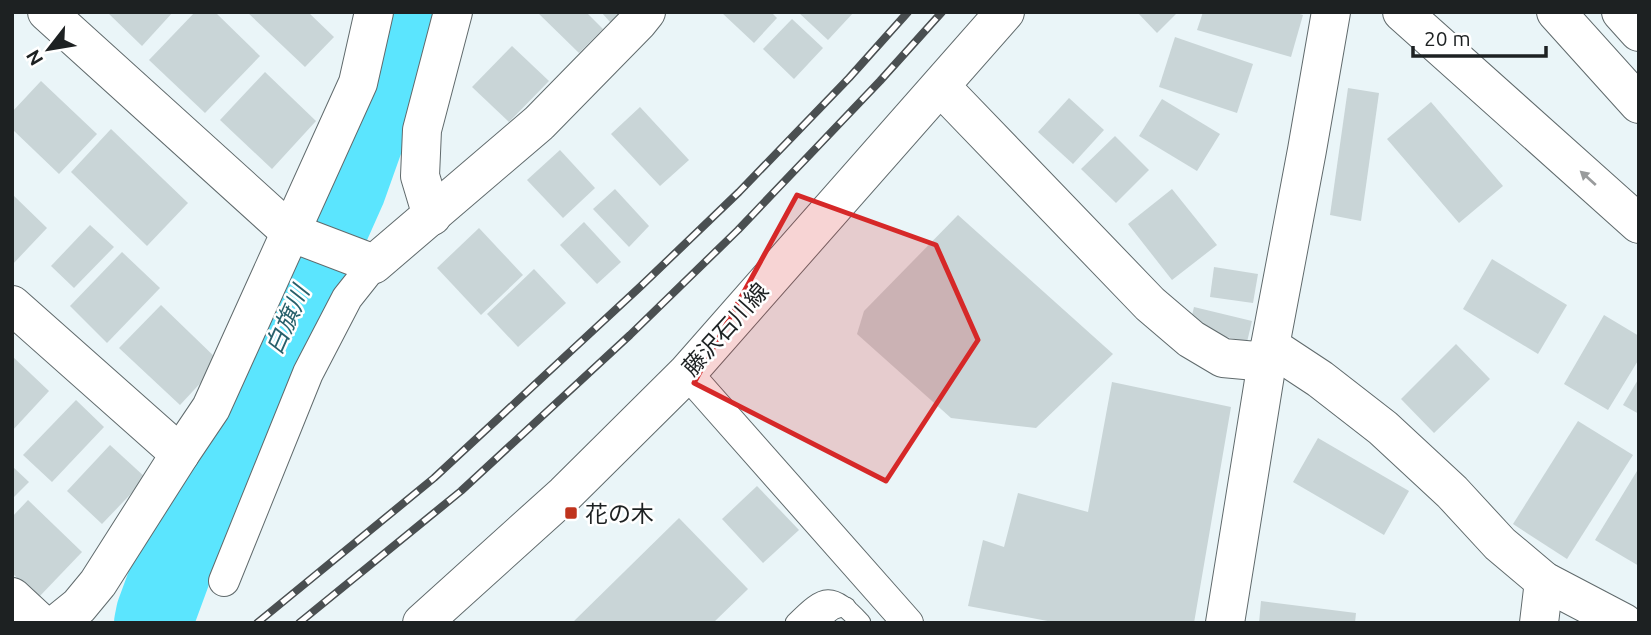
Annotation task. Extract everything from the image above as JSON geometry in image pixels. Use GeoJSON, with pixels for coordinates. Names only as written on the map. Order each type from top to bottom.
{"type":"FeatureCollection","features":[{"type":"Feature","properties":{"kind":"main road"},"geometry":{"type":"LineString","coordinates":[[47,12],[290,232],[374,264],[539,123],[646,12]]}},
{"type":"Feature","properties":{"kind":"main road"},"geometry":{"type":"LineString","coordinates":[[58,623],[79,606],[98,583],[211,408],[358,83],[374,12]]}},
{"type":"Feature","properties":{"kind":"main road"},"geometry":{"type":"LineString","coordinates":[[432,215],[420,176],[422,130],[453,12]]}},
{"type":"Feature","properties":{"kind":"main road","name":"藤沢石川線"},"geometry":{"type":"LineString","coordinates":[[422,623],[565,494],[687,373],[1005,12]]}},
{"type":"Feature","properties":{"kind":"main road"},"geometry":{"type":"LineString","coordinates":[[1225,623],[1268,354],[1331,12]]}},
{"type":"Feature","properties":{"kind":"main road"},"geometry":{"type":"LineString","coordinates":[[1402,12],[1639,224]]}},
{"type":"Feature","properties":{"kind":"main road"},"geometry":{"type":"LineString","coordinates":[[1556,12],[1639,104]]}},
{"type":"Feature","properties":{"kind":"main road"},"geometry":{"type":"LineString","coordinates":[[1620,12],[1639,33]]}},
{"type":"Feature","properties":{"kind":"main road"},"geometry":{"type":"LineString","coordinates":[[941,86],[1150,304],[1191,339],[1223,358],[1268,354],[1320,379],[1383,428],[1452,492],[1500,544],[1544,581],[1624,623]]}},
{"type":"Feature","properties":{"kind":"main road"},"geometry":{"type":"LineString","coordinates":[[12,305],[180,454]]}},
{"type":"Feature","properties":{"kind":"main road"},"geometry":{"type":"LineString","coordinates":[[1539,623],[1544,581]]}},
{"type":"Feature","properties":{"kind":"main road"},"geometry":{"type":"LineString","coordinates":[[12,597],[40,623]]}},
{"type":"Feature","properties":{"kind":"street"},"geometry":{"type":"LineString","coordinates":[[224,581],[308,373],[347,298],[374,264]]}},
{"type":"Feature","properties":{"kind":"street"},"geometry":{"type":"LineString","coordinates":[[687,373],[908,623]]}},
{"type":"Feature","properties":{"kind":"lane"},"geometry":{"type":"LineString","coordinates":[[795,623],[819,601],[828,599],[846,607],[861,623]]}},
{"type":"Feature","properties":{"kind":"lane"},"geometry":{"type":"LineString","coordinates":[[819,623],[837,607],[846,607]]}},
{"type":"Feature","properties":{"kind":"highlighted area"},"geometry":{"type":"Polygon","coordinates":[[[797,195],[936,245],[978,340],[886,481],[694,383],[797,195]]]}},
{"type":"Feature","properties":{"kind":"building"},"geometry":{"type":"Polygon","coordinates":[[[107,12],[173,12],[142,46],[107,12]]]}},
{"type":"Feature","properties":{"kind":"building"},"geometry":{"type":"Polygon","coordinates":[[[195,12],[215,12],[260,56],[205,113],[149,60],[195,12]]]}},
{"type":"Feature","properties":{"kind":"building"},"geometry":{"type":"Polygon","coordinates":[[[247,12],[308,12],[334,37],[305,67],[247,12]]]}},
{"type":"Feature","properties":{"kind":"building"},"geometry":{"type":"Polygon","coordinates":[[[537,12],[586,12],[603,29],[579,53],[537,12]]]}},
{"type":"Feature","properties":{"kind":"building"},"geometry":{"type":"Polygon","coordinates":[[[601,12],[621,12],[611,23],[601,12]]]}},
{"type":"Feature","properties":{"kind":"building"},"geometry":{"type":"Polygon","coordinates":[[[721,12],[771,12],[777,18],[754,43],[721,12]]]}},
{"type":"Feature","properties":{"kind":"building"},"geometry":{"type":"Polygon","coordinates":[[[798,12],[854,12],[828,40],[798,12]]]}},
{"type":"Feature","properties":{"kind":"building"},"geometry":{"type":"Polygon","coordinates":[[[1137,12],[1178,12],[1157,33],[1137,12]]]}},
{"type":"Feature","properties":{"kind":"building"},"geometry":{"type":"Polygon","coordinates":[[[1203,12],[1293,12],[1303,15],[1291,57],[1197,30],[1203,12]]]}},
{"type":"Feature","properties":{"kind":"building"},"geometry":{"type":"Polygon","coordinates":[[[792,19],[823,48],[794,79],[763,49],[792,19]]]}},
{"type":"Feature","properties":{"kind":"building"},"geometry":{"type":"Polygon","coordinates":[[[1175,37],[1253,64],[1237,113],[1159,87],[1175,37]]]}},
{"type":"Feature","properties":{"kind":"building"},"geometry":{"type":"Polygon","coordinates":[[[512,46],[549,81],[509,122],[472,87],[512,46]]]}},
{"type":"Feature","properties":{"kind":"building"},"geometry":{"type":"Polygon","coordinates":[[[265,72],[316,121],[272,169],[220,120],[265,72]]]}},
{"type":"Feature","properties":{"kind":"building"},"geometry":{"type":"Polygon","coordinates":[[[41,81],[97,134],[59,174],[12,129],[12,112],[41,81]]]}},
{"type":"Feature","properties":{"kind":"building"},"geometry":{"type":"Polygon","coordinates":[[[1348,88],[1379,93],[1361,221],[1330,215],[1348,88]]]}},
{"type":"Feature","properties":{"kind":"building"},"geometry":{"type":"Polygon","coordinates":[[[1069,98],[1104,130],[1073,164],[1038,132],[1069,98]]]}},
{"type":"Feature","properties":{"kind":"building"},"geometry":{"type":"Polygon","coordinates":[[[1162,99],[1220,134],[1197,171],[1139,136],[1162,99]]]}},
{"type":"Feature","properties":{"kind":"building"},"geometry":{"type":"Polygon","coordinates":[[[1431,102],[1503,186],[1459,223],[1387,139],[1431,102]]]}},
{"type":"Feature","properties":{"kind":"building"},"geometry":{"type":"Polygon","coordinates":[[[640,107],[689,160],[660,186],[611,134],[640,107]]]}},
{"type":"Feature","properties":{"kind":"building"},"geometry":{"type":"Polygon","coordinates":[[[111,129],[188,203],[147,246],[71,172],[111,129]]]}},
{"type":"Feature","properties":{"kind":"building"},"geometry":{"type":"Polygon","coordinates":[[[1115,136],[1149,170],[1116,203],[1081,169],[1115,136]]]}},
{"type":"Feature","properties":{"kind":"building"},"geometry":{"type":"Polygon","coordinates":[[[560,150],[595,188],[563,218],[527,180],[560,150]]]}},
{"type":"Feature","properties":{"kind":"building"},"geometry":{"type":"Polygon","coordinates":[[[615,189],[649,226],[629,247],[593,209],[615,189]]]}},
{"type":"Feature","properties":{"kind":"building"},"geometry":{"type":"Polygon","coordinates":[[[1172,189],[1217,245],[1172,280],[1128,224],[1172,189]]]}},
{"type":"Feature","properties":{"kind":"building"},"geometry":{"type":"Polygon","coordinates":[[[12,194],[47,228],[12,265],[12,194]]]}},
{"type":"Feature","properties":{"kind":"building"},"geometry":{"type":"Polygon","coordinates":[[[958,215],[1113,354],[1036,428],[951,418],[857,334],[864,311],[958,215]]]}},
{"type":"Feature","properties":{"kind":"building"},"geometry":{"type":"Polygon","coordinates":[[[584,222],[621,262],[597,284],[560,245],[584,222]]]}},
{"type":"Feature","properties":{"kind":"building"},"geometry":{"type":"Polygon","coordinates":[[[90,225],[114,247],[74,288],[51,266],[90,225]]]}},
{"type":"Feature","properties":{"kind":"building"},"geometry":{"type":"Polygon","coordinates":[[[479,228],[523,275],[481,315],[437,268],[479,228]]]}},
{"type":"Feature","properties":{"kind":"building"},"geometry":{"type":"Polygon","coordinates":[[[122,252],[160,288],[107,343],[70,306],[122,252]]]}},
{"type":"Feature","properties":{"kind":"building"},"geometry":{"type":"Polygon","coordinates":[[[1492,259],[1567,305],[1538,354],[1463,309],[1492,259]]]}},
{"type":"Feature","properties":{"kind":"building"},"geometry":{"type":"Polygon","coordinates":[[[1214,267],[1258,274],[1253,303],[1210,297],[1214,267]]]}},
{"type":"Feature","properties":{"kind":"building"},"geometry":{"type":"Polygon","coordinates":[[[534,269],[566,303],[518,347],[487,314],[534,269]]]}},
{"type":"Feature","properties":{"kind":"building"},"geometry":{"type":"Polygon","coordinates":[[[161,305],[220,362],[180,405],[119,348],[161,305]]]}},
{"type":"Feature","properties":{"kind":"building"},"geometry":{"type":"Polygon","coordinates":[[[1194,307],[1252,321],[1247,342],[1189,328],[1194,307]]]}},
{"type":"Feature","properties":{"kind":"building"},"geometry":{"type":"Polygon","coordinates":[[[1604,315],[1639,336],[1639,359],[1608,410],[1564,384],[1604,315]]]}},
{"type":"Feature","properties":{"kind":"building"},"geometry":{"type":"Polygon","coordinates":[[[1456,344],[1490,379],[1434,433],[1401,399],[1456,344]]]}},
{"type":"Feature","properties":{"kind":"building"},"geometry":{"type":"Polygon","coordinates":[[[12,356],[49,391],[12,431],[12,356]]]}},
{"type":"Feature","properties":{"kind":"building"},"geometry":{"type":"Polygon","coordinates":[[[1639,378],[1639,414],[1623,405],[1639,378]]]}},
{"type":"Feature","properties":{"kind":"building"},"geometry":{"type":"Polygon","coordinates":[[[1112,382],[1231,407],[1194,623],[1058,623],[968,606],[983,540],[1004,547],[1018,493],[1088,512],[1112,382]]]}},
{"type":"Feature","properties":{"kind":"building"},"geometry":{"type":"Polygon","coordinates":[[[76,400],[104,427],[52,482],[23,455],[76,400]]]}},
{"type":"Feature","properties":{"kind":"building"},"geometry":{"type":"Polygon","coordinates":[[[1578,421],[1633,455],[1567,559],[1513,524],[1578,421]]]}},
{"type":"Feature","properties":{"kind":"building"},"geometry":{"type":"Polygon","coordinates":[[[1318,438],[1409,491],[1384,535],[1293,482],[1318,438]]]}},
{"type":"Feature","properties":{"kind":"building"},"geometry":{"type":"Polygon","coordinates":[[[110,445],[146,478],[102,524],[67,491],[110,445]]]}},
{"type":"Feature","properties":{"kind":"building"},"geometry":{"type":"Polygon","coordinates":[[[12,466],[29,482],[12,499],[12,466]]]}},
{"type":"Feature","properties":{"kind":"building"},"geometry":{"type":"Polygon","coordinates":[[[1637,471],[1639,472],[1639,566],[1595,540],[1637,471]]]}},
{"type":"Feature","properties":{"kind":"building"},"geometry":{"type":"Polygon","coordinates":[[[757,486],[799,530],[763,563],[722,519],[757,486]]]}},
{"type":"Feature","properties":{"kind":"building"},"geometry":{"type":"Polygon","coordinates":[[[28,500],[82,552],[38,598],[12,573],[12,517],[28,500]]]}},
{"type":"Feature","properties":{"kind":"building"},"geometry":{"type":"Polygon","coordinates":[[[679,518],[748,589],[713,623],[572,623],[679,518]]]}},
{"type":"Feature","properties":{"kind":"building"},"geometry":{"type":"Polygon","coordinates":[[[1261,601],[1356,613],[1355,623],[1259,623],[1261,601]]]}},
{"type":"Feature","properties":{"kind":"waterway","name":"白旗川"},"geometry":{"type":"LineString","coordinates":[[154,623],[188,526],[246,414],[346,189],[409,12]]}},
{"type":"Feature","properties":{"kind":"railway"},"geometry":{"type":"LineString","coordinates":[[257,623],[434,478],[641,286],[739,192],[849,78],[908,12]]}},
{"type":"Feature","properties":{"kind":"railway"},"geometry":{"type":"LineString","coordinates":[[299,623],[461,491],[630,335],[738,230],[942,12]]}},
{"type":"Feature","properties":{"kind":"place","name":"花の木"},"geometry":{"type":"Point","coordinates":[571,513]}}]}
